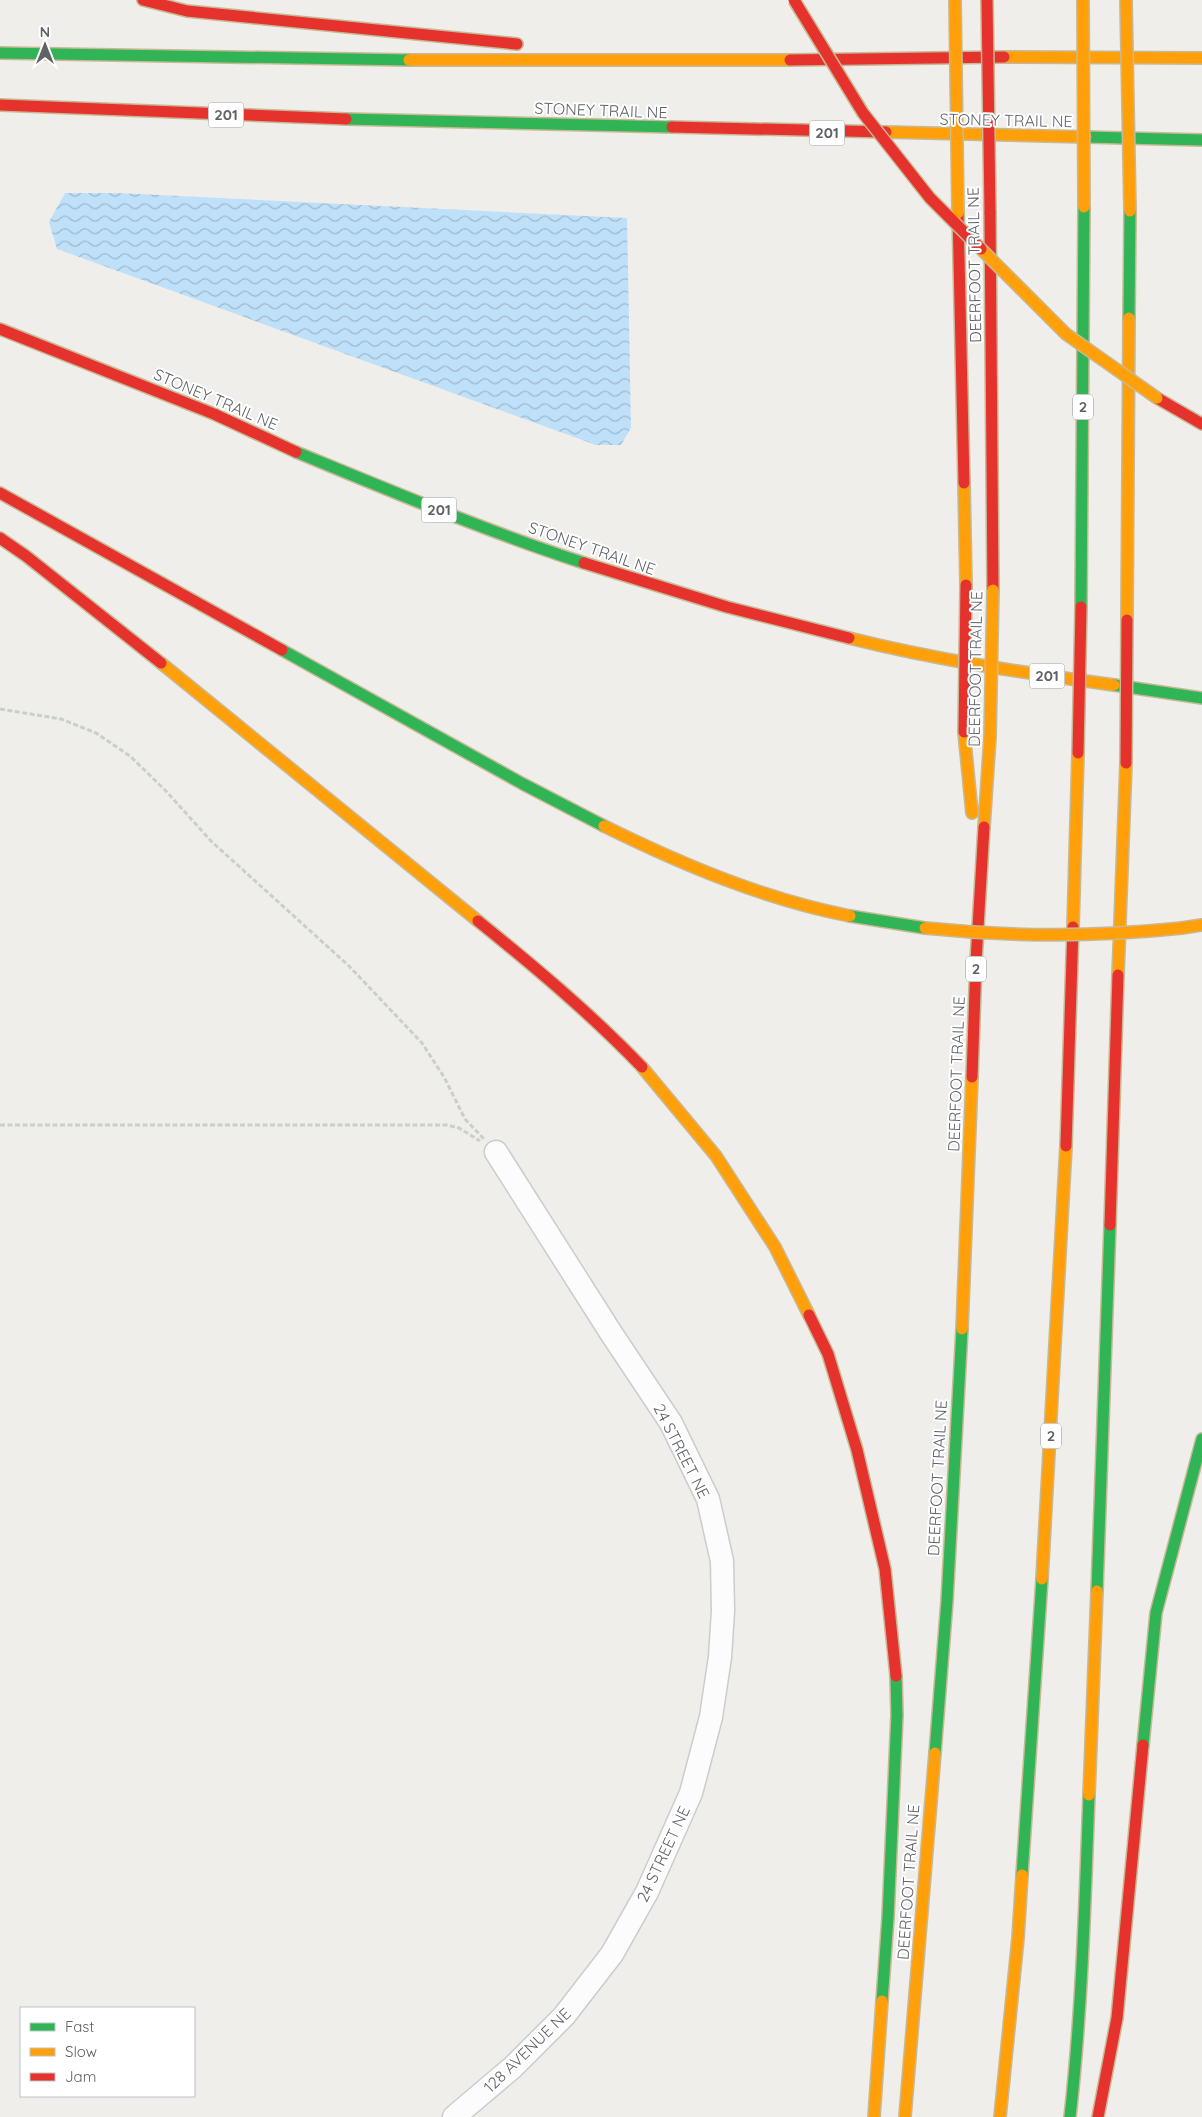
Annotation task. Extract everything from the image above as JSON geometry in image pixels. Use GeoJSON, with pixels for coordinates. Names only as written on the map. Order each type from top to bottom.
{"type":"FeatureCollection","features":[{"type":"Feature","properties":{"kind":"highway"},"geometry":{"type":"LineString","coordinates":[[143,0],[187,11],[530,45]]}},
{"type":"Feature","properties":{"kind":"highway"},"geometry":{"type":"LineString","coordinates":[[794,0],[864,113],[930,198],[1066,334],[1157,398],[1202,424]]}},
{"type":"Feature","properties":{"kind":"highway"},"geometry":{"type":"LineString","coordinates":[[955,0],[966,585],[964,732],[980,894]]}},
{"type":"Feature","properties":{"kind":"highway","name":"DEERFOOT TRAIL NE"},"geometry":{"type":"LineString","coordinates":[[905,2117],[947,1601],[964,1283],[980,894],[990,737],[993,590],[987,0]]}},
{"type":"Feature","properties":{"kind":"highway","name":"2"},"geometry":{"type":"LineString","coordinates":[[1000,2117],[1018,1938],[1048,1484],[1065,1170],[1081,607],[1084,207],[1083,0]]}},
{"type":"Feature","properties":{"kind":"highway"},"geometry":{"type":"LineString","coordinates":[[1070,2117],[1084,1943],[1126,763],[1130,211],[1126,0]]}},
{"type":"Feature","properties":{"kind":"highway"},"geometry":{"type":"LineString","coordinates":[[579,49],[755,61]]}},
{"type":"Feature","properties":{"kind":"highway"},"geometry":{"type":"LineString","coordinates":[[0,53],[386,60],[755,61],[934,57],[1202,58]]}},
{"type":"Feature","properties":{"kind":"highway","name":"STONEY TRAIL NE"},"geometry":{"type":"LineString","coordinates":[[0,105],[330,119],[1202,140]]}},
{"type":"Feature","properties":{"kind":"highway","name":"STONEY TRAIL NE"},"geometry":{"type":"LineString","coordinates":[[0,329],[214,414],[296,452],[410,499],[538,548],[626,577],[726,607],[880,646],[1012,671],[1202,698]]}},
{"type":"Feature","properties":{"kind":"highway"},"geometry":{"type":"LineString","coordinates":[[0,493],[583,817],[717,877],[790,902],[835,914],[924,928],[1003,935],[1097,936],[1202,925]]}},
{"type":"Feature","properties":{"kind":"highway"},"geometry":{"type":"LineString","coordinates":[[0,538],[26,556],[218,707],[559,987],[618,1042],[660,1086],[716,1156],[775,1247],[828,1354],[858,1450],[885,1569],[895,1658],[897,1715],[888,1917],[874,2117]]}},
{"type":"Feature","properties":{"kind":"highway"},"geometry":{"type":"LineString","coordinates":[[1098,2117],[1117,2018],[1156,1613],[1202,1439]]}},
{"type":"Feature","properties":{"kind":"street","name":"24 STREET NE"},"geometry":{"type":"LineString","coordinates":[[496,1152],[611,1333],[671,1423],[708,1499],[722,1561],[723,1611],[720,1657],[711,1718],[690,1794],[647,1892],[612,1954]]}},
{"type":"Feature","properties":{"kind":"street","name":"128 AVENUE NE"},"geometry":{"type":"LineString","coordinates":[[454,2117],[513,2067],[564,2016],[612,1954]]}},
{"type":"Feature","properties":{"kind":"path"},"geometry":{"type":"LineString","coordinates":[[0,709],[61,719],[96,733],[130,756],[166,791],[211,841],[349,966],[422,1043],[444,1077],[465,1119],[496,1152]]}},
{"type":"Feature","properties":{"kind":"path"},"geometry":{"type":"LineString","coordinates":[[0,1125],[447,1125],[459,1128],[496,1152]]}},
{"type":"Feature","properties":{"kind":"water"},"geometry":{"type":"Polygon","coordinates":[[[65,193],[118,193],[627,218],[631,428],[621,445],[596,445],[57,249],[49,222],[65,193]]]}},
{"type":"Feature","properties":{"kind":"traffic: fast"},"geometry":{"type":"LineString","coordinates":[[0,53],[409,60]]}},
{"type":"Feature","properties":{"kind":"traffic: fast"},"geometry":{"type":"LineString","coordinates":[[346,119],[672,127]]}},
{"type":"Feature","properties":{"kind":"traffic: fast"},"geometry":{"type":"LineString","coordinates":[[1086,137],[1202,140]]}},
{"type":"Feature","properties":{"kind":"traffic: fast"},"geometry":{"type":"LineString","coordinates":[[1081,607],[1084,207]]}},
{"type":"Feature","properties":{"kind":"traffic: fast"},"geometry":{"type":"LineString","coordinates":[[1129,318],[1130,211]]}},
{"type":"Feature","properties":{"kind":"traffic: fast"},"geometry":{"type":"LineString","coordinates":[[296,452],[475,524],[584,563]]}},
{"type":"Feature","properties":{"kind":"traffic: fast"},"geometry":{"type":"LineString","coordinates":[[282,650],[523,784],[604,826]]}},
{"type":"Feature","properties":{"kind":"traffic: fast"},"geometry":{"type":"LineString","coordinates":[[1114,685],[1202,698]]}},
{"type":"Feature","properties":{"kind":"traffic: fast"},"geometry":{"type":"LineString","coordinates":[[850,916],[925,928]]}},
{"type":"Feature","properties":{"kind":"traffic: fast"},"geometry":{"type":"LineString","coordinates":[[1097,1591],[1110,1225]]}},
{"type":"Feature","properties":{"kind":"traffic: fast"},"geometry":{"type":"LineString","coordinates":[[935,1753],[947,1601],[962,1329]]}},
{"type":"Feature","properties":{"kind":"traffic: fast"},"geometry":{"type":"LineString","coordinates":[[1143,1745],[1156,1613],[1202,1439]]}},
{"type":"Feature","properties":{"kind":"traffic: fast"},"geometry":{"type":"LineString","coordinates":[[1022,1875],[1042,1579]]}},
{"type":"Feature","properties":{"kind":"traffic: fast"},"geometry":{"type":"LineString","coordinates":[[882,2001],[888,1917],[897,1715],[896,1676]]}},
{"type":"Feature","properties":{"kind":"traffic: fast"},"geometry":{"type":"LineString","coordinates":[[1070,2117],[1080,1996],[1089,1795]]}},
{"type":"Feature","properties":{"kind":"traffic: slow"},"geometry":{"type":"LineString","coordinates":[[955,0],[958,213]]}},
{"type":"Feature","properties":{"kind":"traffic: slow"},"geometry":{"type":"LineString","coordinates":[[1083,0],[1084,207]]}},
{"type":"Feature","properties":{"kind":"traffic: slow"},"geometry":{"type":"LineString","coordinates":[[1126,0],[1130,211]]}},
{"type":"Feature","properties":{"kind":"traffic: slow"},"geometry":{"type":"LineString","coordinates":[[1004,57],[1202,58]]}},
{"type":"Feature","properties":{"kind":"traffic: slow"},"geometry":{"type":"LineString","coordinates":[[409,60],[790,60]]}},
{"type":"Feature","properties":{"kind":"traffic: slow"},"geometry":{"type":"LineString","coordinates":[[886,132],[1086,137]]}},
{"type":"Feature","properties":{"kind":"traffic: slow"},"geometry":{"type":"LineString","coordinates":[[981,249],[1066,334],[1157,398]]}},
{"type":"Feature","properties":{"kind":"traffic: slow"},"geometry":{"type":"LineString","coordinates":[[1127,620],[1129,318]]}},
{"type":"Feature","properties":{"kind":"traffic: slow"},"geometry":{"type":"LineString","coordinates":[[964,483],[966,585]]}},
{"type":"Feature","properties":{"kind":"traffic: slow"},"geometry":{"type":"LineString","coordinates":[[990,737],[993,590]]}},
{"type":"Feature","properties":{"kind":"traffic: slow"},"geometry":{"type":"LineString","coordinates":[[849,638],[1014,671],[1114,685]]}},
{"type":"Feature","properties":{"kind":"traffic: slow"},"geometry":{"type":"LineString","coordinates":[[161,663],[478,921]]}},
{"type":"Feature","properties":{"kind":"traffic: slow"},"geometry":{"type":"LineString","coordinates":[[964,732],[972,813]]}},
{"type":"Feature","properties":{"kind":"traffic: slow"},"geometry":{"type":"LineString","coordinates":[[984,827],[990,737]]}},
{"type":"Feature","properties":{"kind":"traffic: slow"},"geometry":{"type":"LineString","coordinates":[[1073,927],[1078,753]]}},
{"type":"Feature","properties":{"kind":"traffic: slow"},"geometry":{"type":"LineString","coordinates":[[1118,975],[1126,763]]}},
{"type":"Feature","properties":{"kind":"traffic: slow"},"geometry":{"type":"LineString","coordinates":[[604,826],[724,879],[786,900],[850,916]]}},
{"type":"Feature","properties":{"kind":"traffic: slow"},"geometry":{"type":"LineString","coordinates":[[1182,928],[1202,925]]}},
{"type":"Feature","properties":{"kind":"traffic: slow"},"geometry":{"type":"LineString","coordinates":[[925,928],[989,933],[1054,935],[1182,928]]}},
{"type":"Feature","properties":{"kind":"traffic: slow"},"geometry":{"type":"LineString","coordinates":[[642,1067],[716,1156],[775,1247],[809,1315]]}},
{"type":"Feature","properties":{"kind":"traffic: slow"},"geometry":{"type":"LineString","coordinates":[[962,1329],[972,1077]]}},
{"type":"Feature","properties":{"kind":"traffic: slow"},"geometry":{"type":"LineString","coordinates":[[1042,1579],[1066,1146]]}},
{"type":"Feature","properties":{"kind":"traffic: slow"},"geometry":{"type":"LineString","coordinates":[[1089,1795],[1097,1591]]}},
{"type":"Feature","properties":{"kind":"traffic: slow"},"geometry":{"type":"LineString","coordinates":[[905,2117],[935,1753]]}},
{"type":"Feature","properties":{"kind":"traffic: slow"},"geometry":{"type":"LineString","coordinates":[[1000,2117],[1018,1938],[1022,1875]]}},
{"type":"Feature","properties":{"kind":"traffic: slow"},"geometry":{"type":"LineString","coordinates":[[874,2117],[882,2001]]}},
{"type":"Feature","properties":{"kind":"traffic: jam"},"geometry":{"type":"LineString","coordinates":[[143,0],[187,11],[517,44]]}},
{"type":"Feature","properties":{"kind":"traffic: jam"},"geometry":{"type":"LineString","coordinates":[[794,0],[863,113],[930,198],[981,249]]}},
{"type":"Feature","properties":{"kind":"traffic: jam"},"geometry":{"type":"LineString","coordinates":[[987,0],[990,212]]}},
{"type":"Feature","properties":{"kind":"traffic: jam"},"geometry":{"type":"LineString","coordinates":[[790,60],[1004,57]]}},
{"type":"Feature","properties":{"kind":"traffic: jam"},"geometry":{"type":"LineString","coordinates":[[0,105],[346,119]]}},
{"type":"Feature","properties":{"kind":"traffic: jam"},"geometry":{"type":"LineString","coordinates":[[672,127],[886,132]]}},
{"type":"Feature","properties":{"kind":"traffic: jam"},"geometry":{"type":"LineString","coordinates":[[990,212],[993,590]]}},
{"type":"Feature","properties":{"kind":"traffic: jam"},"geometry":{"type":"LineString","coordinates":[[958,213],[964,483]]}},
{"type":"Feature","properties":{"kind":"traffic: jam"},"geometry":{"type":"LineString","coordinates":[[0,329],[214,414],[296,452]]}},
{"type":"Feature","properties":{"kind":"traffic: jam"},"geometry":{"type":"LineString","coordinates":[[1157,398],[1202,424]]}},
{"type":"Feature","properties":{"kind":"traffic: jam"},"geometry":{"type":"LineString","coordinates":[[0,493],[282,650]]}},
{"type":"Feature","properties":{"kind":"traffic: jam"},"geometry":{"type":"LineString","coordinates":[[0,538],[26,556],[161,663]]}},
{"type":"Feature","properties":{"kind":"traffic: jam"},"geometry":{"type":"LineString","coordinates":[[584,563],[727,607],[849,638]]}},
{"type":"Feature","properties":{"kind":"traffic: jam"},"geometry":{"type":"LineString","coordinates":[[964,732],[966,585]]}},
{"type":"Feature","properties":{"kind":"traffic: jam"},"geometry":{"type":"LineString","coordinates":[[1078,753],[1081,607]]}},
{"type":"Feature","properties":{"kind":"traffic: jam"},"geometry":{"type":"LineString","coordinates":[[1126,763],[1127,620]]}},
{"type":"Feature","properties":{"kind":"traffic: jam"},"geometry":{"type":"LineString","coordinates":[[972,1077],[976,961],[984,827]]}},
{"type":"Feature","properties":{"kind":"traffic: jam"},"geometry":{"type":"LineString","coordinates":[[478,921],[562,991],[642,1067]]}},
{"type":"Feature","properties":{"kind":"traffic: jam"},"geometry":{"type":"LineString","coordinates":[[1066,1146],[1073,927]]}},
{"type":"Feature","properties":{"kind":"traffic: jam"},"geometry":{"type":"LineString","coordinates":[[1110,1225],[1118,975]]}},
{"type":"Feature","properties":{"kind":"traffic: jam"},"geometry":{"type":"LineString","coordinates":[[809,1315],[828,1354],[857,1450],[885,1569],[896,1676]]}},
{"type":"Feature","properties":{"kind":"traffic: jam"},"geometry":{"type":"LineString","coordinates":[[1098,2117],[1117,2018],[1143,1745]]}}]}
